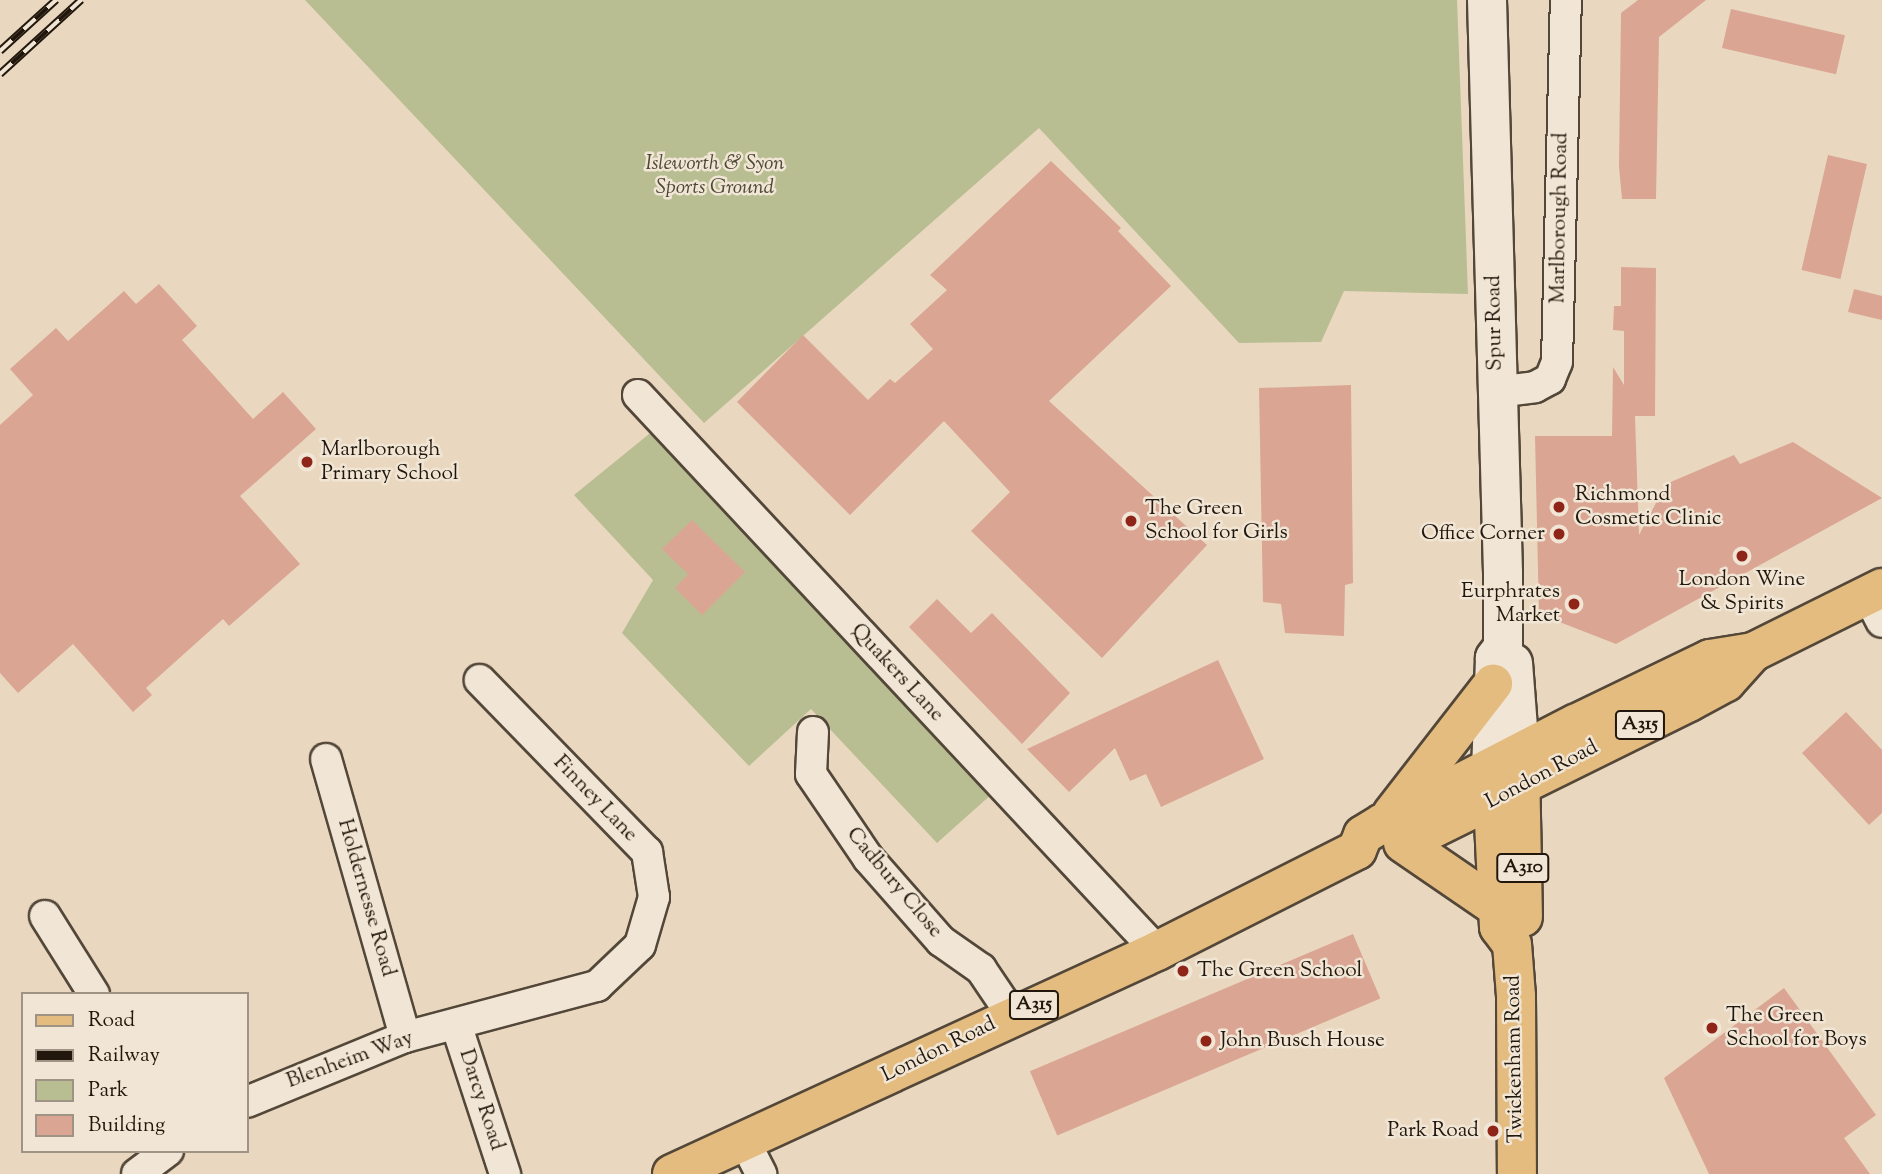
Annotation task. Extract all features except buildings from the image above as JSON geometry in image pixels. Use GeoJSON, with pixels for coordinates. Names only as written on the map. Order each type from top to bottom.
{"type":"FeatureCollection","features":[{"type":"Feature","properties":{"kind":"main road","name":"Spur Road"},"geometry":{"type":"LineString","coordinates":[[1487,0],[1503,647],[1514,666],[1506,778]]}},
{"type":"Feature","properties":{"kind":"main road","name":"London Road"},"geometry":{"type":"LineString","coordinates":[[672,1174],[753,1158],[1012,1015],[1157,951],[1357,850],[1363,835],[1393,833],[1506,778],[1710,659],[1753,652],[1877,602]]}},
{"type":"Feature","properties":{"kind":"main road","name":"Spur Road"},"geometry":{"type":"LineString","coordinates":[[1503,647],[1495,658],[1493,684],[1506,778]]}},
{"type":"Feature","properties":{"kind":"main road"},"geometry":{"type":"LineString","coordinates":[[1493,684],[1393,833],[1498,908]]}},
{"type":"Feature","properties":{"kind":"main road","name":"Twickenham Road"},"geometry":{"type":"LineString","coordinates":[[1506,778],[1498,908],[1499,927],[1512,944]]}},
{"type":"Feature","properties":{"kind":"main road","name":"Twickenham Road"},"geometry":{"type":"LineString","coordinates":[[1506,778],[1523,923],[1512,944],[1517,1174]]}},
{"type":"Feature","properties":{"kind":"street","name":"Marlborough Road"},"geometry":{"type":"LineString","coordinates":[[1496,392],[1535,387],[1550,379],[1557,362],[1566,0]]}},
{"type":"Feature","properties":{"kind":"street","name":"Quakers Lane"},"geometry":{"type":"LineString","coordinates":[[638,395],[1157,951]]}},
{"type":"Feature","properties":{"kind":"street","name":"Finney Lane"},"geometry":{"type":"LineString","coordinates":[[457,1027],[597,986],[640,945],[654,897],[647,852],[480,680]]}},
{"type":"Feature","properties":{"kind":"street","name":"Cadbury Close"},"geometry":{"type":"LineString","coordinates":[[813,732],[811,774],[868,858],[941,941],[981,969],[1012,1015]]}},
{"type":"Feature","properties":{"kind":"street","name":"Holdernesse Road"},"geometry":{"type":"LineString","coordinates":[[326,759],[405,1037]]}},
{"type":"Feature","properties":{"kind":"street"},"geometry":{"type":"LineString","coordinates":[[45,916],[93,992]]}},
{"type":"Feature","properties":{"kind":"street","name":"Blenheim Way"},"geometry":{"type":"LineString","coordinates":[[248,1102],[405,1037],[457,1027]]}},
{"type":"Feature","properties":{"kind":"street","name":"Darcy Road"},"geometry":{"type":"LineString","coordinates":[[457,1027],[505,1174]]}},
{"type":"Feature","properties":{"kind":"street"},"geometry":{"type":"LineString","coordinates":[[137,1174],[165,1153]]}},
{"type":"Feature","properties":{"kind":"green space","name":"Isleworth & Syon Sports Ground"},"geometry":{"type":"Polygon","coordinates":[[[305,0],[1457,0],[1468,294],[1344,291],[1321,342],[1239,343],[1039,128],[704,423],[305,0]]]}},
{"type":"Feature","properties":{"kind":"green space"},"geometry":{"type":"Polygon","coordinates":[[[654,430],[993,793],[937,843],[811,709],[749,766],[622,633],[653,580],[574,495],[654,430]]]}},
{"type":"Feature","properties":{"kind":"railway"},"geometry":{"type":"LineString","coordinates":[[0,51],[56,0]]}},
{"type":"Feature","properties":{"kind":"railway"},"geometry":{"type":"LineString","coordinates":[[0,74],[81,0]]}},
{"type":"Feature","properties":{"kind":"place","name":"Marlborough Primary School"},"geometry":{"type":"Point","coordinates":[307,462]}},
{"type":"Feature","properties":{"kind":"place","name":"Richmond Cosmetic Clinic"},"geometry":{"type":"Point","coordinates":[1559,507]}},
{"type":"Feature","properties":{"kind":"place","name":"The Green School for Girls"},"geometry":{"type":"Point","coordinates":[1131,521]}},
{"type":"Feature","properties":{"kind":"place","name":"Office Corner"},"geometry":{"type":"Point","coordinates":[1559,534]}},
{"type":"Feature","properties":{"kind":"place","name":"London Wine & Spirits"},"geometry":{"type":"Point","coordinates":[1742,556]}},
{"type":"Feature","properties":{"kind":"place","name":"Eurphrates Market"},"geometry":{"type":"Point","coordinates":[1574,604]}},
{"type":"Feature","properties":{"kind":"place","name":"The Green School"},"geometry":{"type":"Point","coordinates":[1183,971]}},
{"type":"Feature","properties":{"kind":"place","name":"The Green School for Boys"},"geometry":{"type":"Point","coordinates":[1712,1028]}},
{"type":"Feature","properties":{"kind":"place","name":"John Busch House"},"geometry":{"type":"Point","coordinates":[1206,1041]}},
{"type":"Feature","properties":{"kind":"place","name":"Park Road"},"geometry":{"type":"Point","coordinates":[1493,1131]}}]}
